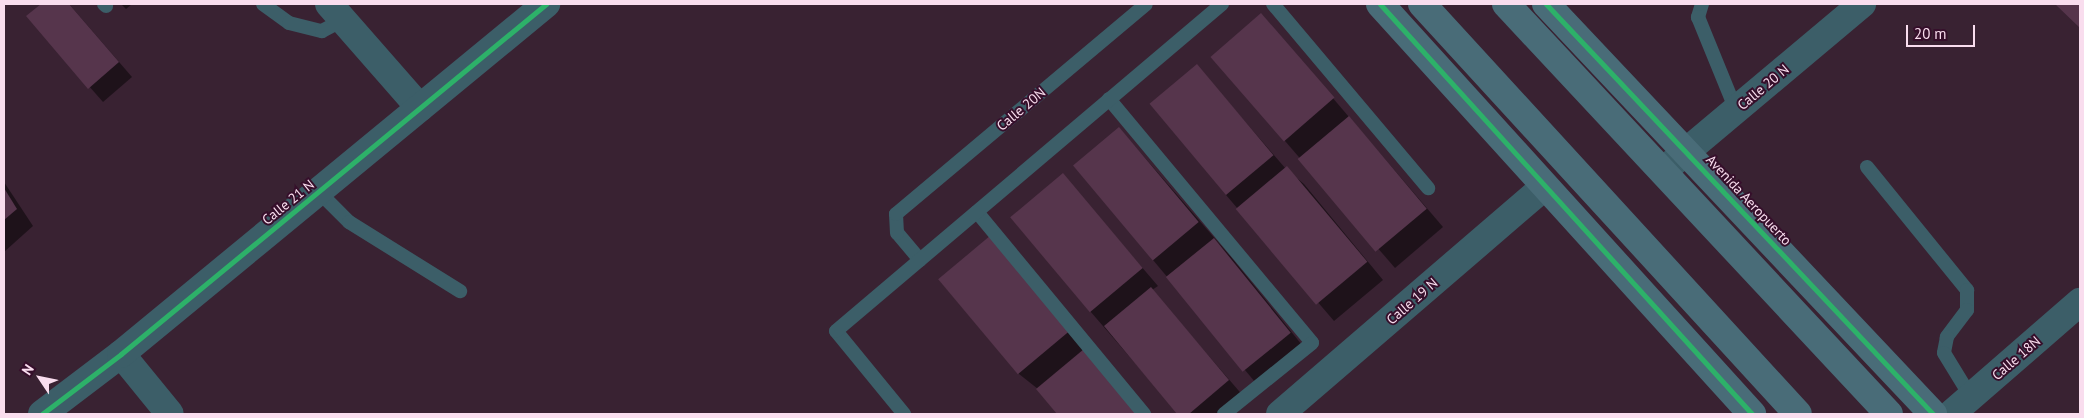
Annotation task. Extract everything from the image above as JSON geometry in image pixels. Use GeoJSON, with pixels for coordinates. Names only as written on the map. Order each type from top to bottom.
{"type":"FeatureCollection","features":[{"type":"Feature","properties":{"kind":"main road"},"geometry":{"type":"LineString","coordinates":[[1380,4],[1544,187],[1752,414]]}},
{"type":"Feature","properties":{"kind":"main road"},"geometry":{"type":"LineString","coordinates":[[1422,4],[1798,414]]}},
{"type":"Feature","properties":{"kind":"main road"},"geometry":{"type":"LineString","coordinates":[[1506,4],[1888,414]]}},
{"type":"Feature","properties":{"kind":"main road","name":"Avenida Aeropuerto"},"geometry":{"type":"LineString","coordinates":[[1546,4],[1687,151],[1933,414]]}},
{"type":"Feature","properties":{"kind":"main road"},"geometry":{"type":"LineString","coordinates":[[1412,39],[1464,49]]}},
{"type":"Feature","properties":{"kind":"main road"},"geometry":{"type":"LineString","coordinates":[[1614,264],[1639,240]]}},
{"type":"Feature","properties":{"kind":"street","name":"Calle 21 N"},"geometry":{"type":"LineString","coordinates":[[42,414],[121,354],[546,4]]}},
{"type":"Feature","properties":{"kind":"street","name":"Calle 20 N"},"geometry":{"type":"LineString","coordinates":[[1663,171],[1862,4]]}},
{"type":"Feature","properties":{"kind":"street"},"geometry":{"type":"LineString","coordinates":[[336,12],[420,108]]}},
{"type":"Feature","properties":{"kind":"street","name":"Calle 19 N"},"geometry":{"type":"LineString","coordinates":[[1280,414],[1544,187]]}},
{"type":"Feature","properties":{"kind":"street","name":"Calle 18N"},"geometry":{"type":"LineString","coordinates":[[1961,406],[2080,302]]}},
{"type":"Feature","properties":{"kind":"street"},"geometry":{"type":"LineString","coordinates":[[121,354],[170,414]]}},
{"type":"Feature","properties":{"kind":"lane"},"geometry":{"type":"LineString","coordinates":[[263,4],[289,23],[322,31],[336,12]]}},
{"type":"Feature","properties":{"kind":"lane","name":"Calle 20N"},"geometry":{"type":"LineString","coordinates":[[920,260],[897,233],[896,214],[1146,4]]}},
{"type":"Feature","properties":{"kind":"lane"},"geometry":{"type":"LineString","coordinates":[[904,414],[836,331],[1222,4]]}},
{"type":"Feature","properties":{"kind":"lane"},"geometry":{"type":"LineString","coordinates":[[1273,4],[1428,188]]}},
{"type":"Feature","properties":{"kind":"lane"},"geometry":{"type":"LineString","coordinates":[[1702,4],[1698,17],[1736,110]]}},
{"type":"Feature","properties":{"kind":"lane"},"geometry":{"type":"LineString","coordinates":[[1109,99],[1312,343],[1224,414]]}},
{"type":"Feature","properties":{"kind":"lane"},"geometry":{"type":"LineString","coordinates":[[1867,167],[1967,290],[1967,310],[1947,337],[1944,353],[1961,406]]}},
{"type":"Feature","properties":{"kind":"lane"},"geometry":{"type":"LineString","coordinates":[[318,191],[349,222],[460,291]]}},
{"type":"Feature","properties":{"kind":"lane"},"geometry":{"type":"LineString","coordinates":[[977,212],[1144,414]]}},
{"type":"Feature","properties":{"kind":"building"},"geometry":{"type":"Polygon","coordinates":[[[41,4],[69,4],[119,62],[88,89],[26,16],[41,4]]]}},
{"type":"Feature","properties":{"kind":"building"},"geometry":{"type":"Polygon","coordinates":[[[2055,4],[2080,4],[2080,28],[2055,4]]]}},
{"type":"Feature","properties":{"kind":"building"},"geometry":{"type":"Polygon","coordinates":[[[1261,13],[1334,98],[1284,141],[1210,57],[1261,13]]]}},
{"type":"Feature","properties":{"kind":"building"},"geometry":{"type":"Polygon","coordinates":[[[1197,64],[1273,155],[1226,195],[1150,104],[1197,64]]]}},
{"type":"Feature","properties":{"kind":"building"},"geometry":{"type":"Polygon","coordinates":[[[1349,116],[1427,209],[1375,252],[1298,159],[1349,116]]]}},
{"type":"Feature","properties":{"kind":"building"},"geometry":{"type":"Polygon","coordinates":[[[1119,127],[1199,222],[1153,261],[1073,166],[1119,127]]]}},
{"type":"Feature","properties":{"kind":"building"},"geometry":{"type":"Polygon","coordinates":[[[1287,166],[1367,262],[1316,305],[1236,209],[1287,166]]]}},
{"type":"Feature","properties":{"kind":"building"},"geometry":{"type":"Polygon","coordinates":[[[1063,173],[1143,268],[1090,312],[1010,217],[1063,173]]]}},
{"type":"Feature","properties":{"kind":"building"},"geometry":{"type":"Polygon","coordinates":[[[4,188],[17,209],[4,220],[4,188]]]}},
{"type":"Feature","properties":{"kind":"building"},"geometry":{"type":"Polygon","coordinates":[[[991,235],[1071,330],[1018,374],[938,279],[991,235]]]}},
{"type":"Feature","properties":{"kind":"building"},"geometry":{"type":"Polygon","coordinates":[[[1214,238],[1291,333],[1243,372],[1166,277],[1214,238]]]}},
{"type":"Feature","properties":{"kind":"building"},"geometry":{"type":"Polygon","coordinates":[[[1151,287],[1229,380],[1189,414],[1177,414],[1104,326],[1151,287]]]}},
{"type":"Feature","properties":{"kind":"building"},"geometry":{"type":"Polygon","coordinates":[[[1084,349],[1137,414],[1057,414],[1036,389],[1084,349]]]}},
{"type":"Feature","properties":{"kind":"cycle path"},"geometry":{"type":"LineString","coordinates":[[42,414],[121,354],[546,4]]}},
{"type":"Feature","properties":{"kind":"cycle path"},"geometry":{"type":"LineString","coordinates":[[1380,4],[1752,414]]}},
{"type":"Feature","properties":{"kind":"cycle path"},"geometry":{"type":"LineString","coordinates":[[1546,4],[1933,414]]}}]}
